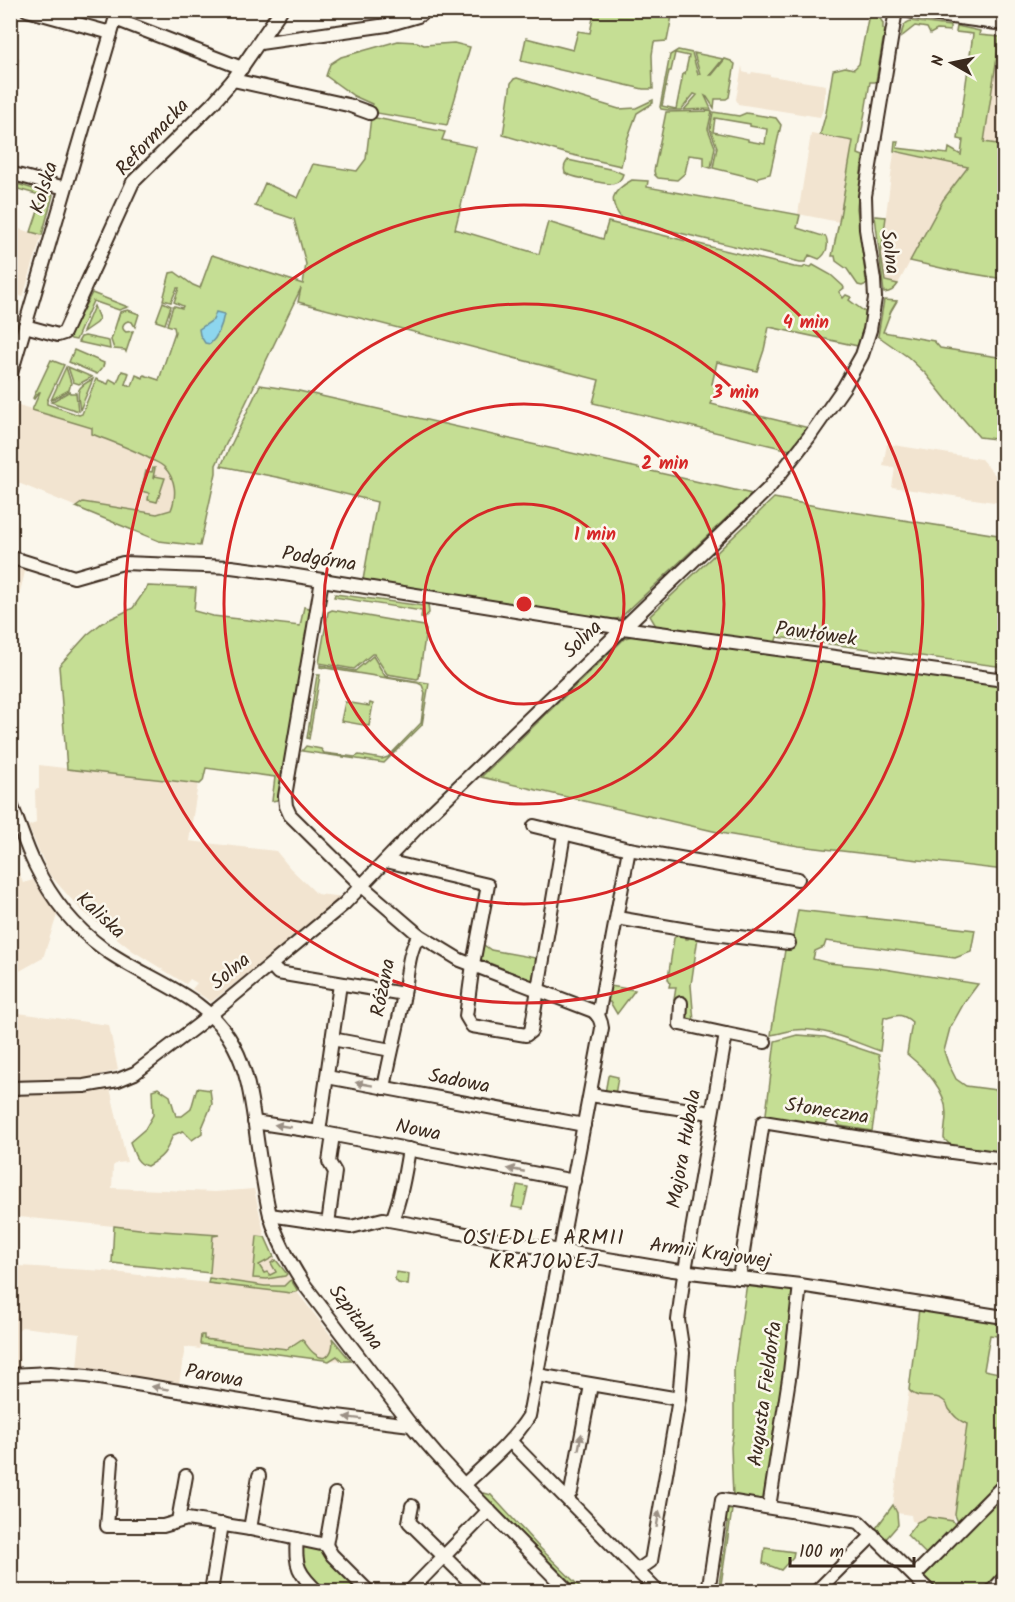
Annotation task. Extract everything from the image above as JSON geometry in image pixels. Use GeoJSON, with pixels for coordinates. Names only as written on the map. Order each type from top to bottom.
{"type":"FeatureCollection","features":[{"type":"Feature","properties":{"kind":"street"},"geometry":{"type":"LineString","coordinates":[[27,10],[111,33]]}},
{"type":"Feature","properties":{"kind":"street","name":"Reformacka"},"geometry":{"type":"LineString","coordinates":[[25,326],[57,335],[64,333],[133,182],[234,80],[281,10]]}},
{"type":"Feature","properties":{"kind":"street"},"geometry":{"type":"LineString","coordinates":[[260,43],[387,25],[417,16],[428,10]]}},
{"type":"Feature","properties":{"kind":"street","name":"Solna"},"geometry":{"type":"LineString","coordinates":[[10,1088],[84,1086],[118,1080],[135,1073],[210,1015],[344,904],[432,812],[769,488],[810,437],[844,387],[862,355],[870,330],[875,298],[866,229],[865,196],[896,10]]}},
{"type":"Feature","properties":{"kind":"street"},"geometry":{"type":"LineString","coordinates":[[901,10],[1005,24]]}},
{"type":"Feature","properties":{"kind":"street"},"geometry":{"type":"LineString","coordinates":[[117,15],[242,68]]}},
{"type":"Feature","properties":{"kind":"street","name":"Kolska"},"geometry":{"type":"LineString","coordinates":[[10,377],[117,15]]}},
{"type":"Feature","properties":{"kind":"street"},"geometry":{"type":"LineString","coordinates":[[234,80],[348,105],[370,113]]}},
{"type":"Feature","properties":{"kind":"street"},"geometry":{"type":"LineString","coordinates":[[10,173],[65,188]]}},
{"type":"Feature","properties":{"kind":"street","name":"Podgórna"},"geometry":{"type":"LineString","coordinates":[[10,557],[74,577],[123,563],[231,567],[623,628]]}},
{"type":"Feature","properties":{"kind":"street"},"geometry":{"type":"LineString","coordinates":[[322,580],[285,796],[290,815],[362,886],[419,935],[460,960],[593,1011],[598,1016],[602,1028],[529,1416],[510,1441],[464,1485]]}},
{"type":"Feature","properties":{"kind":"street","name":"Pawłówek"},"geometry":{"type":"LineString","coordinates":[[623,628],[1005,680]]}},
{"type":"Feature","properties":{"kind":"street","name":"Kaliska"},"geometry":{"type":"LineString","coordinates":[[10,802],[41,877],[76,924],[106,951],[184,994],[210,1015]]}},
{"type":"Feature","properties":{"kind":"street"},"geometry":{"type":"LineString","coordinates":[[534,826],[629,849],[798,879]]}},
{"type":"Feature","properties":{"kind":"street"},"geometry":{"type":"LineString","coordinates":[[386,861],[488,885],[466,1016],[472,1026],[526,1035],[531,1031],[564,834]]}},
{"type":"Feature","properties":{"kind":"street"},"geometry":{"type":"LineString","coordinates":[[598,1016],[629,849]]}},
{"type":"Feature","properties":{"kind":"street"},"geometry":{"type":"LineString","coordinates":[[617,918],[705,933],[789,943]]}},
{"type":"Feature","properties":{"kind":"street","name":"Różana"},"geometry":{"type":"LineString","coordinates":[[384,1088],[413,944],[419,935]]}},
{"type":"Feature","properties":{"kind":"street"},"geometry":{"type":"LineString","coordinates":[[271,965],[278,973],[404,994]]}},
{"type":"Feature","properties":{"kind":"street"},"geometry":{"type":"LineString","coordinates":[[319,1132],[340,984]]}},
{"type":"Feature","properties":{"kind":"street"},"geometry":{"type":"LineString","coordinates":[[681,1003],[680,1024],[765,1042]]}},
{"type":"Feature","properties":{"kind":"street","name":"Szpitalna"},"geometry":{"type":"LineString","coordinates":[[210,1015],[228,1035],[241,1059],[251,1099],[270,1215],[281,1247],[297,1273],[411,1425],[464,1485],[569,1592]]}},
{"type":"Feature","properties":{"kind":"street","name":"Majora Hubala"},"geometry":{"type":"LineString","coordinates":[[638,1570],[651,1561],[679,1399],[683,1353],[678,1320],[684,1271],[726,1034]]}},
{"type":"Feature","properties":{"kind":"street"},"geometry":{"type":"LineString","coordinates":[[332,1039],[391,1050]]}},
{"type":"Feature","properties":{"kind":"street","name":"Sadowa"},"geometry":{"type":"LineString","coordinates":[[327,1077],[584,1125]]}},
{"type":"Feature","properties":{"kind":"street"},"geometry":{"type":"LineString","coordinates":[[590,1095],[711,1113]]}},
{"type":"Feature","properties":{"kind":"street","name":"Nowa"},"geometry":{"type":"LineString","coordinates":[[254,1122],[319,1132],[574,1181]]}},
{"type":"Feature","properties":{"kind":"street","name":"Słoneczna"},"geometry":{"type":"LineString","coordinates":[[739,1278],[763,1122],[1005,1159]]}},
{"type":"Feature","properties":{"kind":"street"},"geometry":{"type":"LineString","coordinates":[[328,1224],[335,1172],[329,1162],[333,1135]]}},
{"type":"Feature","properties":{"kind":"street"},"geometry":{"type":"LineString","coordinates":[[392,1220],[404,1178],[408,1149]]}},
{"type":"Feature","properties":{"kind":"street","name":"Armii Krajowej"},"geometry":{"type":"LineString","coordinates":[[270,1215],[351,1227],[383,1219],[392,1220],[684,1271],[800,1285],[1005,1317]]}},
{"type":"Feature","properties":{"kind":"street","name":"Augusta Fieldorfa"},"geometry":{"type":"LineString","coordinates":[[768,1507],[790,1372],[800,1285]]}},
{"type":"Feature","properties":{"kind":"street","name":"Parowa"},"geometry":{"type":"LineString","coordinates":[[10,1374],[50,1373],[87,1376],[291,1410],[411,1425]]}},
{"type":"Feature","properties":{"kind":"street"},"geometry":{"type":"LineString","coordinates":[[537,1375],[679,1399]]}},
{"type":"Feature","properties":{"kind":"street"},"geometry":{"type":"LineString","coordinates":[[567,1497],[571,1492],[591,1385]]}},
{"type":"Feature","properties":{"kind":"street"},"geometry":{"type":"LineString","coordinates":[[510,1441],[658,1592]]}},
{"type":"Feature","properties":{"kind":"street"},"geometry":{"type":"LineString","coordinates":[[112,1462],[107,1526],[163,1526],[187,1520],[250,1529],[326,1545]]}},
{"type":"Feature","properties":{"kind":"street"},"geometry":{"type":"LineString","coordinates":[[178,1521],[186,1476]]}},
{"type":"Feature","properties":{"kind":"street"},"geometry":{"type":"LineString","coordinates":[[250,1529],[259,1476]]}},
{"type":"Feature","properties":{"kind":"street"},"geometry":{"type":"LineString","coordinates":[[914,1575],[1005,1485]]}},
{"type":"Feature","properties":{"kind":"street"},"geometry":{"type":"LineString","coordinates":[[335,1494],[326,1545],[332,1555],[369,1592]]}},
{"type":"Feature","properties":{"kind":"street"},"geometry":{"type":"LineString","coordinates":[[708,1592],[722,1500],[859,1522],[930,1592]]}},
{"type":"Feature","properties":{"kind":"street"},"geometry":{"type":"LineString","coordinates":[[412,1506],[409,1522],[480,1592]]}},
{"type":"Feature","properties":{"kind":"street"},"geometry":{"type":"LineString","coordinates":[[408,1592],[489,1510]]}},
{"type":"Feature","properties":{"kind":"street"},"geometry":{"type":"LineString","coordinates":[[211,1592],[222,1524]]}},
{"type":"Feature","properties":{"kind":"street"},"geometry":{"type":"LineString","coordinates":[[816,1592],[873,1535]]}},
{"type":"Feature","properties":{"kind":"street"},"geometry":{"type":"LineString","coordinates":[[297,1539],[297,1568],[318,1592]]}},
{"type":"Feature","properties":{"kind":"street"},"geometry":{"type":"LineString","coordinates":[[10,1578],[13,1592]]}},
{"type":"Feature","properties":{"kind":"street"},"geometry":{"type":"LineString","coordinates":[[991,1592],[1005,1578]]}},
{"type":"Feature","properties":{"kind":"shaded area"},"geometry":{"type":"Polygon","coordinates":[[[1000,37],[1004,38],[1004,145],[984,142],[1000,37]]]}},
{"type":"Feature","properties":{"kind":"shaded area"},"geometry":{"type":"Polygon","coordinates":[[[10,56],[20,59],[11,92],[10,56]]]}},
{"type":"Feature","properties":{"kind":"shaded area"},"geometry":{"type":"Polygon","coordinates":[[[742,66],[743,72],[746,73],[751,74],[752,72],[826,85],[820,117],[738,104],[736,99],[742,66]]]}},
{"type":"Feature","properties":{"kind":"shaded area"},"geometry":{"type":"Polygon","coordinates":[[[811,134],[853,141],[839,222],[798,214],[811,134]]]}},
{"type":"Feature","properties":{"kind":"shaded area"},"geometry":{"type":"Polygon","coordinates":[[[894,152],[968,166],[943,200],[898,284],[885,281],[881,254],[894,152]]]}},
{"type":"Feature","properties":{"kind":"shaded area"},"geometry":{"type":"Polygon","coordinates":[[[15,228],[42,235],[23,297],[11,293],[11,243],[15,228]]]}},
{"type":"Feature","properties":{"kind":"shaded area"},"geometry":{"type":"Polygon","coordinates":[[[15,404],[216,465],[200,546],[159,541],[11,480],[11,417],[15,404]]]}},
{"type":"Feature","properties":{"kind":"shaded area"},"geometry":{"type":"Polygon","coordinates":[[[887,444],[981,459],[1003,484],[1001,503],[892,487],[895,468],[883,466],[887,444]]]}},
{"type":"Feature","properties":{"kind":"shaded area"},"geometry":{"type":"Polygon","coordinates":[[[11,563],[26,568],[11,626],[11,563]]]}},
{"type":"Feature","properties":{"kind":"shaded area"},"geometry":{"type":"Polygon","coordinates":[[[39,765],[198,784],[189,841],[276,851],[317,894],[346,897],[211,1002],[192,989],[197,983],[190,979],[186,984],[133,951],[80,909],[49,874],[28,826],[36,823],[35,790],[39,789],[39,765]]]}},
{"type":"Feature","properties":{"kind":"shaded area"},"geometry":{"type":"Polygon","coordinates":[[[19,872],[23,883],[33,880],[57,915],[43,958],[16,973],[11,1007],[11,874],[19,872]]]}},
{"type":"Feature","properties":{"kind":"shaded area"},"geometry":{"type":"Polygon","coordinates":[[[11,1008],[18,1013],[109,1025],[118,1070],[82,1080],[11,1081],[11,1008]]]}},
{"type":"Feature","properties":{"kind":"shaded area"},"geometry":{"type":"Polygon","coordinates":[[[110,1088],[127,1162],[113,1166],[112,1188],[215,1192],[254,1189],[265,1237],[274,1257],[297,1292],[351,1361],[324,1360],[201,1344],[200,1349],[185,1347],[179,1383],[77,1368],[80,1334],[22,1327],[18,1330],[20,1370],[11,1370],[10,1200],[15,1200],[17,1169],[16,1133],[11,1133],[11,1095],[16,1093],[75,1093],[110,1088]],[[19,1217],[19,1266],[105,1271],[208,1283],[213,1234],[19,1217]]]}},
{"type":"Feature","properties":{"kind":"shaded area"},"geometry":{"type":"Polygon","coordinates":[[[909,1390],[971,1398],[953,1521],[928,1517],[917,1522],[912,1521],[911,1515],[897,1513],[893,1505],[909,1390]]]}},
{"type":"Feature","properties":{"kind":"green space"},"geometry":{"type":"Polygon","coordinates":[[[596,11],[673,11],[667,41],[654,42],[653,89],[643,89],[521,61],[526,38],[573,50],[578,31],[590,33],[596,11]]]}},
{"type":"Feature","properties":{"kind":"green space"},"geometry":{"type":"Polygon","coordinates":[[[869,14],[879,17],[885,29],[876,81],[870,82],[858,154],[863,156],[857,208],[867,284],[862,286],[858,285],[847,269],[836,261],[835,256],[832,256],[853,141],[820,135],[833,70],[845,67],[854,69],[859,64],[869,14]]]}},
{"type":"Feature","properties":{"kind":"green space"},"geometry":{"type":"Polygon","coordinates":[[[911,21],[950,26],[950,31],[937,30],[930,34],[927,28],[915,26],[901,37],[902,29],[911,21]]]}},
{"type":"Feature","properties":{"kind":"green space"},"geometry":{"type":"Polygon","coordinates":[[[957,26],[980,31],[979,35],[1000,37],[984,142],[1004,145],[1004,279],[910,261],[943,200],[968,167],[894,151],[895,141],[898,141],[897,148],[948,154],[949,148],[961,155],[963,140],[958,139],[973,34],[956,32],[957,26]]]}},
{"type":"Feature","properties":{"kind":"green space"},"geometry":{"type":"Polygon","coordinates":[[[398,41],[417,42],[424,45],[454,43],[470,47],[447,125],[371,112],[372,104],[354,96],[326,76],[330,64],[341,57],[398,41]]]}},
{"type":"Feature","properties":{"kind":"green space"},"geometry":{"type":"Polygon","coordinates":[[[678,50],[692,53],[698,74],[700,74],[694,53],[723,59],[710,75],[725,59],[731,61],[735,64],[729,97],[715,99],[714,108],[705,96],[711,109],[684,110],[697,95],[694,94],[681,110],[661,109],[670,55],[678,50]],[[675,53],[662,106],[676,109],[689,56],[675,53]]]}},
{"type":"Feature","properties":{"kind":"green space"},"geometry":{"type":"Polygon","coordinates":[[[517,78],[619,109],[636,108],[653,100],[653,103],[637,113],[621,166],[568,154],[503,135],[511,83],[517,78]]]}},
{"type":"Feature","properties":{"kind":"green space"},"geometry":{"type":"Polygon","coordinates":[[[712,111],[708,129],[715,147],[711,168],[704,166],[704,157],[689,155],[685,173],[677,180],[658,178],[654,171],[666,112],[712,111]]]}},
{"type":"Feature","properties":{"kind":"green space"},"geometry":{"type":"Polygon","coordinates":[[[713,112],[739,116],[746,113],[776,118],[781,125],[770,174],[758,177],[758,179],[713,168],[717,147],[710,129],[713,112]],[[715,118],[713,132],[765,144],[767,129],[750,126],[750,124],[715,118]]]}},
{"type":"Feature","properties":{"kind":"green space"},"geometry":{"type":"Polygon","coordinates":[[[371,117],[445,132],[442,140],[476,147],[455,229],[539,254],[548,222],[603,239],[608,222],[794,267],[803,268],[813,265],[831,275],[843,286],[844,288],[839,292],[843,298],[846,295],[851,297],[849,300],[865,312],[865,322],[858,346],[769,327],[757,371],[717,362],[712,384],[719,386],[711,404],[809,428],[794,450],[788,451],[790,450],[593,403],[599,380],[298,302],[301,288],[216,465],[200,546],[159,541],[76,507],[83,502],[157,514],[171,510],[174,487],[168,472],[158,463],[92,434],[92,428],[32,410],[40,392],[33,398],[51,360],[64,365],[47,404],[79,415],[82,414],[96,379],[108,384],[110,379],[117,383],[122,371],[129,373],[125,384],[132,386],[136,375],[159,380],[175,332],[174,327],[167,325],[173,306],[182,308],[183,306],[174,302],[179,288],[171,302],[163,300],[170,273],[175,272],[200,288],[212,255],[303,284],[306,264],[294,219],[255,206],[265,183],[298,198],[313,164],[357,171],[366,159],[371,117]]]}},
{"type":"Feature","properties":{"kind":"green space"},"geometry":{"type":"Polygon","coordinates":[[[568,160],[623,174],[618,182],[611,184],[575,177],[565,173],[564,169],[568,160]]]}},
{"type":"Feature","properties":{"kind":"green space"},"geometry":{"type":"Polygon","coordinates":[[[632,180],[648,181],[647,187],[800,215],[797,228],[826,237],[827,249],[819,259],[809,255],[806,262],[800,262],[622,219],[614,206],[614,196],[620,188],[632,180]]]}},
{"type":"Feature","properties":{"kind":"green space"},"geometry":{"type":"Polygon","coordinates":[[[11,182],[53,195],[42,235],[31,232],[43,196],[11,187],[11,182]]]}},
{"type":"Feature","properties":{"kind":"green space"},"geometry":{"type":"Polygon","coordinates":[[[875,216],[886,217],[881,254],[885,281],[898,284],[889,292],[884,293],[875,216]]]}},
{"type":"Feature","properties":{"kind":"green space"},"geometry":{"type":"Polygon","coordinates":[[[92,293],[128,307],[119,310],[93,301],[76,340],[71,339],[69,336],[92,293]]]}},
{"type":"Feature","properties":{"kind":"green space"},"geometry":{"type":"Polygon","coordinates":[[[884,300],[897,301],[883,332],[934,341],[940,348],[1004,358],[1004,440],[979,437],[926,374],[908,357],[878,336],[884,300]]]}},
{"type":"Feature","properties":{"kind":"green space"},"geometry":{"type":"Polygon","coordinates":[[[163,302],[171,306],[165,324],[156,321],[163,302]]]}},
{"type":"Feature","properties":{"kind":"green space"},"geometry":{"type":"Polygon","coordinates":[[[94,306],[99,319],[83,332],[94,306]]]}},
{"type":"Feature","properties":{"kind":"green space"},"geometry":{"type":"Polygon","coordinates":[[[128,310],[139,314],[135,327],[132,322],[124,323],[123,329],[126,332],[133,331],[126,352],[114,349],[111,340],[120,312],[128,310]]]}},
{"type":"Feature","properties":{"kind":"green space"},"geometry":{"type":"Polygon","coordinates":[[[81,337],[109,341],[110,349],[78,342],[81,337]]]}},
{"type":"Feature","properties":{"kind":"green space"},"geometry":{"type":"Polygon","coordinates":[[[74,350],[104,363],[103,367],[97,374],[69,362],[74,350]]]}},
{"type":"Feature","properties":{"kind":"green space"},"geometry":{"type":"Polygon","coordinates":[[[66,367],[71,383],[69,390],[51,400],[66,367]]]}},
{"type":"Feature","properties":{"kind":"green space"},"geometry":{"type":"Polygon","coordinates":[[[68,367],[92,377],[79,384],[73,382],[68,367]]]}},
{"type":"Feature","properties":{"kind":"green space"},"geometry":{"type":"Polygon","coordinates":[[[93,379],[80,410],[78,398],[80,388],[93,379]]]}},
{"type":"Feature","properties":{"kind":"green space"},"geometry":{"type":"Polygon","coordinates":[[[260,385],[299,391],[752,494],[620,618],[612,620],[363,580],[377,502],[221,466],[260,385]]]}},
{"type":"Feature","properties":{"kind":"green space"},"geometry":{"type":"Polygon","coordinates":[[[70,391],[70,393],[76,393],[78,411],[51,402],[70,391]]]}},
{"type":"Feature","properties":{"kind":"green space"},"geometry":{"type":"Polygon","coordinates":[[[155,468],[153,478],[155,476],[165,478],[157,502],[148,500],[149,493],[141,491],[146,471],[152,472],[155,468]]]}},
{"type":"Feature","properties":{"kind":"green space"},"geometry":{"type":"Polygon","coordinates":[[[774,498],[1004,536],[1004,667],[777,637],[775,644],[656,626],[650,616],[774,498]]]}},
{"type":"Feature","properties":{"kind":"green space"},"geometry":{"type":"Polygon","coordinates":[[[148,586],[196,588],[194,611],[213,616],[300,626],[304,607],[313,609],[280,798],[277,800],[272,801],[275,777],[206,768],[200,784],[67,769],[59,666],[87,635],[102,623],[133,608],[148,586]]]}},
{"type":"Feature","properties":{"kind":"green space"},"geometry":{"type":"Polygon","coordinates":[[[335,594],[423,606],[424,600],[428,604],[429,613],[424,618],[421,617],[422,611],[334,597],[335,594]]]}},
{"type":"Feature","properties":{"kind":"green space"},"geometry":{"type":"Polygon","coordinates":[[[332,610],[424,626],[426,630],[419,678],[387,674],[374,654],[354,669],[319,663],[328,612],[332,610]]]}},
{"type":"Feature","properties":{"kind":"green space"},"geometry":{"type":"Polygon","coordinates":[[[632,636],[1004,686],[1004,870],[799,846],[726,834],[481,777],[625,638],[632,636]]]}},
{"type":"Feature","properties":{"kind":"green space"},"geometry":{"type":"Polygon","coordinates":[[[373,656],[385,676],[429,683],[422,725],[384,763],[302,751],[306,746],[321,749],[324,753],[382,759],[388,757],[421,723],[425,693],[422,685],[320,667],[320,665],[355,671],[373,656]]]}},
{"type":"Feature","properties":{"kind":"green space"},"geometry":{"type":"Polygon","coordinates":[[[317,675],[320,675],[309,739],[307,738],[317,675]]]}},
{"type":"Feature","properties":{"kind":"green space"},"geometry":{"type":"Polygon","coordinates":[[[345,702],[369,706],[370,703],[373,704],[369,726],[341,721],[345,702]]]}},
{"type":"Feature","properties":{"kind":"green space"},"geometry":{"type":"Polygon","coordinates":[[[798,910],[975,930],[971,952],[955,958],[826,941],[824,947],[815,951],[813,959],[978,984],[950,1028],[944,1051],[956,1079],[966,1086],[1004,1091],[1004,1157],[956,1150],[944,1139],[945,1105],[933,1080],[907,1054],[912,1022],[906,1017],[897,1015],[884,1017],[880,1051],[816,1030],[794,1030],[771,1035],[785,950],[792,942],[798,910]]]}},
{"type":"Feature","properties":{"kind":"green space"},"geometry":{"type":"Polygon","coordinates":[[[678,934],[686,935],[686,939],[689,935],[698,937],[691,985],[694,1022],[687,1021],[686,1002],[674,1000],[676,987],[669,987],[668,979],[674,938],[678,934]]]}},
{"type":"Feature","properties":{"kind":"green space"},"geometry":{"type":"Polygon","coordinates":[[[481,943],[491,950],[541,959],[534,979],[531,980],[482,960],[480,958],[481,943]]]}},
{"type":"Feature","properties":{"kind":"green space"},"geometry":{"type":"Polygon","coordinates":[[[610,986],[635,990],[617,1014],[610,1002],[607,1002],[610,986]]]}},
{"type":"Feature","properties":{"kind":"green space"},"geometry":{"type":"Polygon","coordinates":[[[797,1035],[825,1037],[879,1055],[881,1071],[872,1131],[840,1126],[835,1119],[831,1118],[825,1124],[772,1120],[766,1114],[775,1041],[797,1035]]]}},
{"type":"Feature","properties":{"kind":"green space"},"geometry":{"type":"Polygon","coordinates":[[[609,1075],[618,1077],[615,1095],[605,1093],[609,1075]]]}},
{"type":"Feature","properties":{"kind":"green space"},"geometry":{"type":"Polygon","coordinates":[[[158,1088],[170,1096],[176,1116],[182,1116],[191,1109],[197,1088],[210,1090],[212,1104],[202,1133],[192,1140],[183,1131],[173,1135],[164,1153],[147,1166],[137,1160],[130,1142],[145,1129],[153,1115],[152,1090],[158,1088]]]}},
{"type":"Feature","properties":{"kind":"green space"},"geometry":{"type":"Polygon","coordinates":[[[517,1185],[528,1187],[523,1209],[512,1207],[517,1185]]]}},
{"type":"Feature","properties":{"kind":"green space"},"geometry":{"type":"Polygon","coordinates":[[[114,1226],[219,1235],[213,1236],[210,1273],[112,1263],[114,1226]]]}},
{"type":"Feature","properties":{"kind":"green space"},"geometry":{"type":"Polygon","coordinates":[[[257,1236],[265,1237],[274,1257],[259,1265],[264,1273],[267,1272],[270,1275],[276,1272],[271,1263],[276,1260],[287,1274],[285,1276],[267,1279],[253,1278],[257,1236]]]}},
{"type":"Feature","properties":{"kind":"green space"},"geometry":{"type":"Polygon","coordinates":[[[396,1272],[409,1274],[408,1285],[398,1283],[395,1279],[396,1272]]]}},
{"type":"Feature","properties":{"kind":"green space"},"geometry":{"type":"Polygon","coordinates":[[[209,1278],[265,1286],[284,1286],[291,1280],[298,1291],[291,1293],[208,1283],[209,1278]]]}},
{"type":"Feature","properties":{"kind":"green space"},"geometry":{"type":"Polygon","coordinates":[[[747,1283],[792,1290],[796,1298],[764,1501],[733,1497],[731,1447],[734,1428],[734,1370],[747,1283]]]}},
{"type":"Feature","properties":{"kind":"green space"},"geometry":{"type":"Polygon","coordinates":[[[919,1309],[1004,1323],[1004,1337],[990,1335],[984,1370],[1004,1374],[1004,1474],[1001,1482],[962,1522],[958,1522],[955,1515],[967,1424],[959,1420],[940,1398],[917,1396],[909,1390],[919,1309]]]}},
{"type":"Feature","properties":{"kind":"green space"},"geometry":{"type":"Polygon","coordinates":[[[201,1335],[204,1335],[204,1339],[287,1349],[302,1339],[313,1353],[324,1358],[330,1354],[332,1338],[351,1361],[342,1361],[337,1356],[329,1361],[200,1344],[201,1335]]]}},
{"type":"Feature","properties":{"kind":"green space"},"geometry":{"type":"Polygon","coordinates":[[[484,1493],[491,1495],[584,1591],[579,1591],[483,1495],[484,1493]]]}},
{"type":"Feature","properties":{"kind":"green space"},"geometry":{"type":"Polygon","coordinates":[[[999,1494],[1004,1497],[1004,1573],[986,1591],[937,1591],[923,1578],[922,1574],[999,1494]]]}},
{"type":"Feature","properties":{"kind":"green space"},"geometry":{"type":"Polygon","coordinates":[[[893,1505],[897,1513],[898,1525],[885,1540],[891,1545],[890,1547],[874,1531],[893,1505]]]}},
{"type":"Feature","properties":{"kind":"green space"},"geometry":{"type":"Polygon","coordinates":[[[724,1509],[732,1510],[720,1591],[718,1592],[728,1522],[722,1521],[724,1509]]]}},
{"type":"Feature","properties":{"kind":"green space"},"geometry":{"type":"Polygon","coordinates":[[[928,1517],[953,1521],[956,1526],[929,1557],[907,1535],[917,1522],[928,1517]]]}},
{"type":"Feature","properties":{"kind":"green space"},"geometry":{"type":"Polygon","coordinates":[[[306,1544],[317,1547],[362,1591],[323,1591],[304,1572],[299,1550],[306,1544]]]}},
{"type":"Feature","properties":{"kind":"green space"},"geometry":{"type":"Polygon","coordinates":[[[765,1548],[794,1552],[793,1557],[781,1570],[763,1563],[765,1548]]]}},
{"type":"Feature","properties":{"kind":"water"},"geometry":{"type":"Polygon","coordinates":[[[216,312],[224,314],[221,326],[213,341],[210,344],[205,343],[199,329],[213,320],[216,312]]]}},
{"type":"Feature","properties":{"kind":"district","name":"OSIEDLE ARMII KRAJOWEJ"},"geometry":{"type":"Point","coordinates":[544,1250]}}]}
